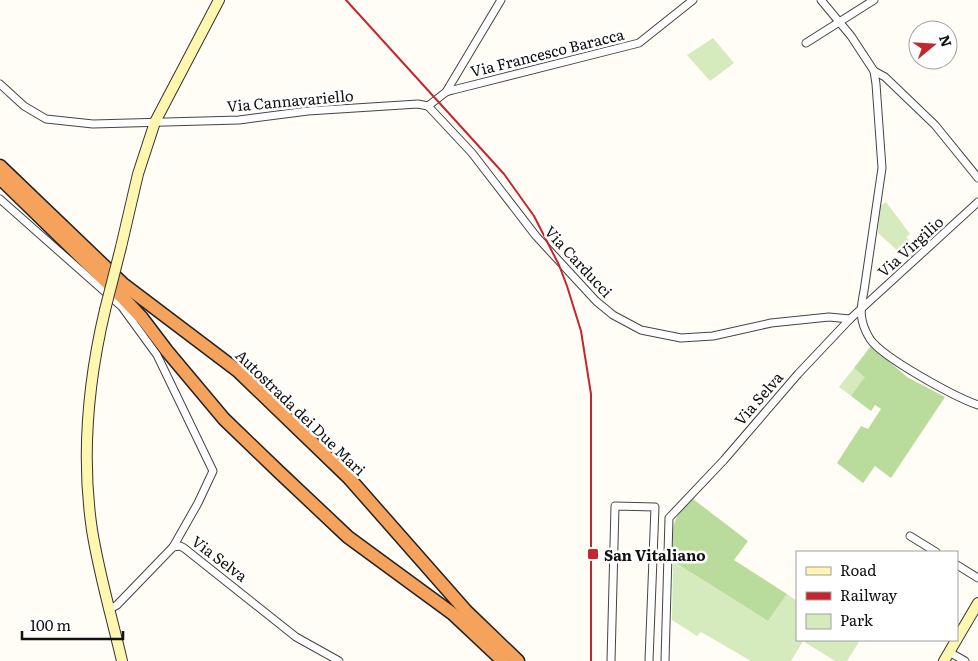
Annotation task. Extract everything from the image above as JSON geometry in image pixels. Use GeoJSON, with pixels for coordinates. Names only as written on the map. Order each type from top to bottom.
{"type":"FeatureCollection","features":[{"type":"Feature","properties":{"kind":"highway","name":"Autostrada dei Due Mari"},"geometry":{"type":"LineString","coordinates":[[0,166],[123,284],[238,371],[349,478],[466,611],[518,661]]}},
{"type":"Feature","properties":{"kind":"highway"},"geometry":{"type":"LineString","coordinates":[[0,178],[124,298],[224,419],[264,458],[348,537],[453,614],[503,661]]}},
{"type":"Feature","properties":{"kind":"street"},"geometry":{"type":"LineString","coordinates":[[122,661],[92,532],[87,462],[92,375],[105,310],[138,174],[155,122],[219,0]]}},
{"type":"Feature","properties":{"kind":"street"},"geometry":{"type":"LineString","coordinates":[[446,92],[501,0]]}},
{"type":"Feature","properties":{"kind":"street","name":"Via Francesco Baracca"},"geometry":{"type":"LineString","coordinates":[[428,106],[446,92],[639,43],[693,0]]}},
{"type":"Feature","properties":{"kind":"street"},"geometry":{"type":"LineString","coordinates":[[821,0],[851,36],[874,71],[885,77],[935,125],[978,178]]}},
{"type":"Feature","properties":{"kind":"street"},"geometry":{"type":"LineString","coordinates":[[806,44],[874,0]]}},
{"type":"Feature","properties":{"kind":"street"},"geometry":{"type":"LineString","coordinates":[[874,71],[882,168],[860,309],[862,322],[871,340],[889,355],[958,398],[978,405]]}},
{"type":"Feature","properties":{"kind":"street","name":"Via Cannavariello"},"geometry":{"type":"LineString","coordinates":[[0,84],[24,106],[46,119],[93,124],[240,120],[290,112],[418,104],[428,106]]}},
{"type":"Feature","properties":{"kind":"street","name":"Via Carducci"},"geometry":{"type":"LineString","coordinates":[[428,106],[472,154],[536,236],[596,301],[613,315],[641,330],[681,338],[713,336],[771,323],[829,317],[850,319]]}},
{"type":"Feature","properties":{"kind":"street"},"geometry":{"type":"LineString","coordinates":[[0,199],[122,307],[157,356],[213,471],[198,503],[173,547]]}},
{"type":"Feature","properties":{"kind":"street","name":"Via Virgilio"},"geometry":{"type":"LineString","coordinates":[[860,309],[978,202]]}},
{"type":"Feature","properties":{"kind":"street","name":"Via Selva"},"geometry":{"type":"LineString","coordinates":[[665,661],[669,518],[724,460],[798,374],[860,309]]}},
{"type":"Feature","properties":{"kind":"street"},"geometry":{"type":"LineString","coordinates":[[611,661],[615,506],[655,507],[649,661]]}},
{"type":"Feature","properties":{"kind":"street"},"geometry":{"type":"LineString","coordinates":[[910,536],[934,551]]}},
{"type":"Feature","properties":{"kind":"street","name":"Via Selva"},"geometry":{"type":"LineString","coordinates":[[110,609],[117,605],[173,547],[180,546],[296,637],[340,661]]}},
{"type":"Feature","properties":{"kind":"street"},"geometry":{"type":"LineString","coordinates":[[958,566],[978,578]]}},
{"type":"Feature","properties":{"kind":"street"},"geometry":{"type":"LineString","coordinates":[[958,638],[978,604]]}},
{"type":"Feature","properties":{"kind":"street"},"geometry":{"type":"LineString","coordinates":[[956,641],[947,657],[965,661]]}},
{"type":"Feature","properties":{"kind":"green space"},"geometry":{"type":"Polygon","coordinates":[[[713,38],[734,63],[710,81],[687,55],[713,38]]]}},
{"type":"Feature","properties":{"kind":"green space"},"geometry":{"type":"Polygon","coordinates":[[[886,202],[910,234],[906,237],[920,253],[909,261],[878,233],[880,206],[886,202]]]}},
{"type":"Feature","properties":{"kind":"green space"},"geometry":{"type":"Polygon","coordinates":[[[871,346],[907,377],[945,397],[891,478],[875,466],[863,483],[837,463],[861,426],[868,429],[881,409],[875,405],[871,411],[851,396],[865,377],[854,368],[871,346]]]}},
{"type":"Feature","properties":{"kind":"green space"},"geometry":{"type":"Polygon","coordinates":[[[854,368],[866,377],[851,396],[839,387],[854,368]]]}},
{"type":"Feature","properties":{"kind":"green space"},"geometry":{"type":"Polygon","coordinates":[[[693,499],[748,541],[734,560],[787,594],[768,621],[673,561],[673,527],[680,512],[693,499]]]}},
{"type":"Feature","properties":{"kind":"green space"},"geometry":{"type":"Polygon","coordinates":[[[673,561],[768,621],[787,594],[796,600],[796,641],[803,641],[791,661],[751,661],[701,632],[697,636],[672,620],[673,561]]]}},
{"type":"Feature","properties":{"kind":"green space"},"geometry":{"type":"Polygon","coordinates":[[[803,641],[859,642],[847,661],[835,661],[803,641]]]}},
{"type":"Feature","properties":{"kind":"railway"},"geometry":{"type":"LineString","coordinates":[[346,0],[504,174],[534,216],[559,265],[567,286],[581,331],[591,394],[591,661]]}},
{"type":"Feature","properties":{"kind":"place","name":"San Vitaliano"},"geometry":{"type":"Point","coordinates":[593,554]}}]}
